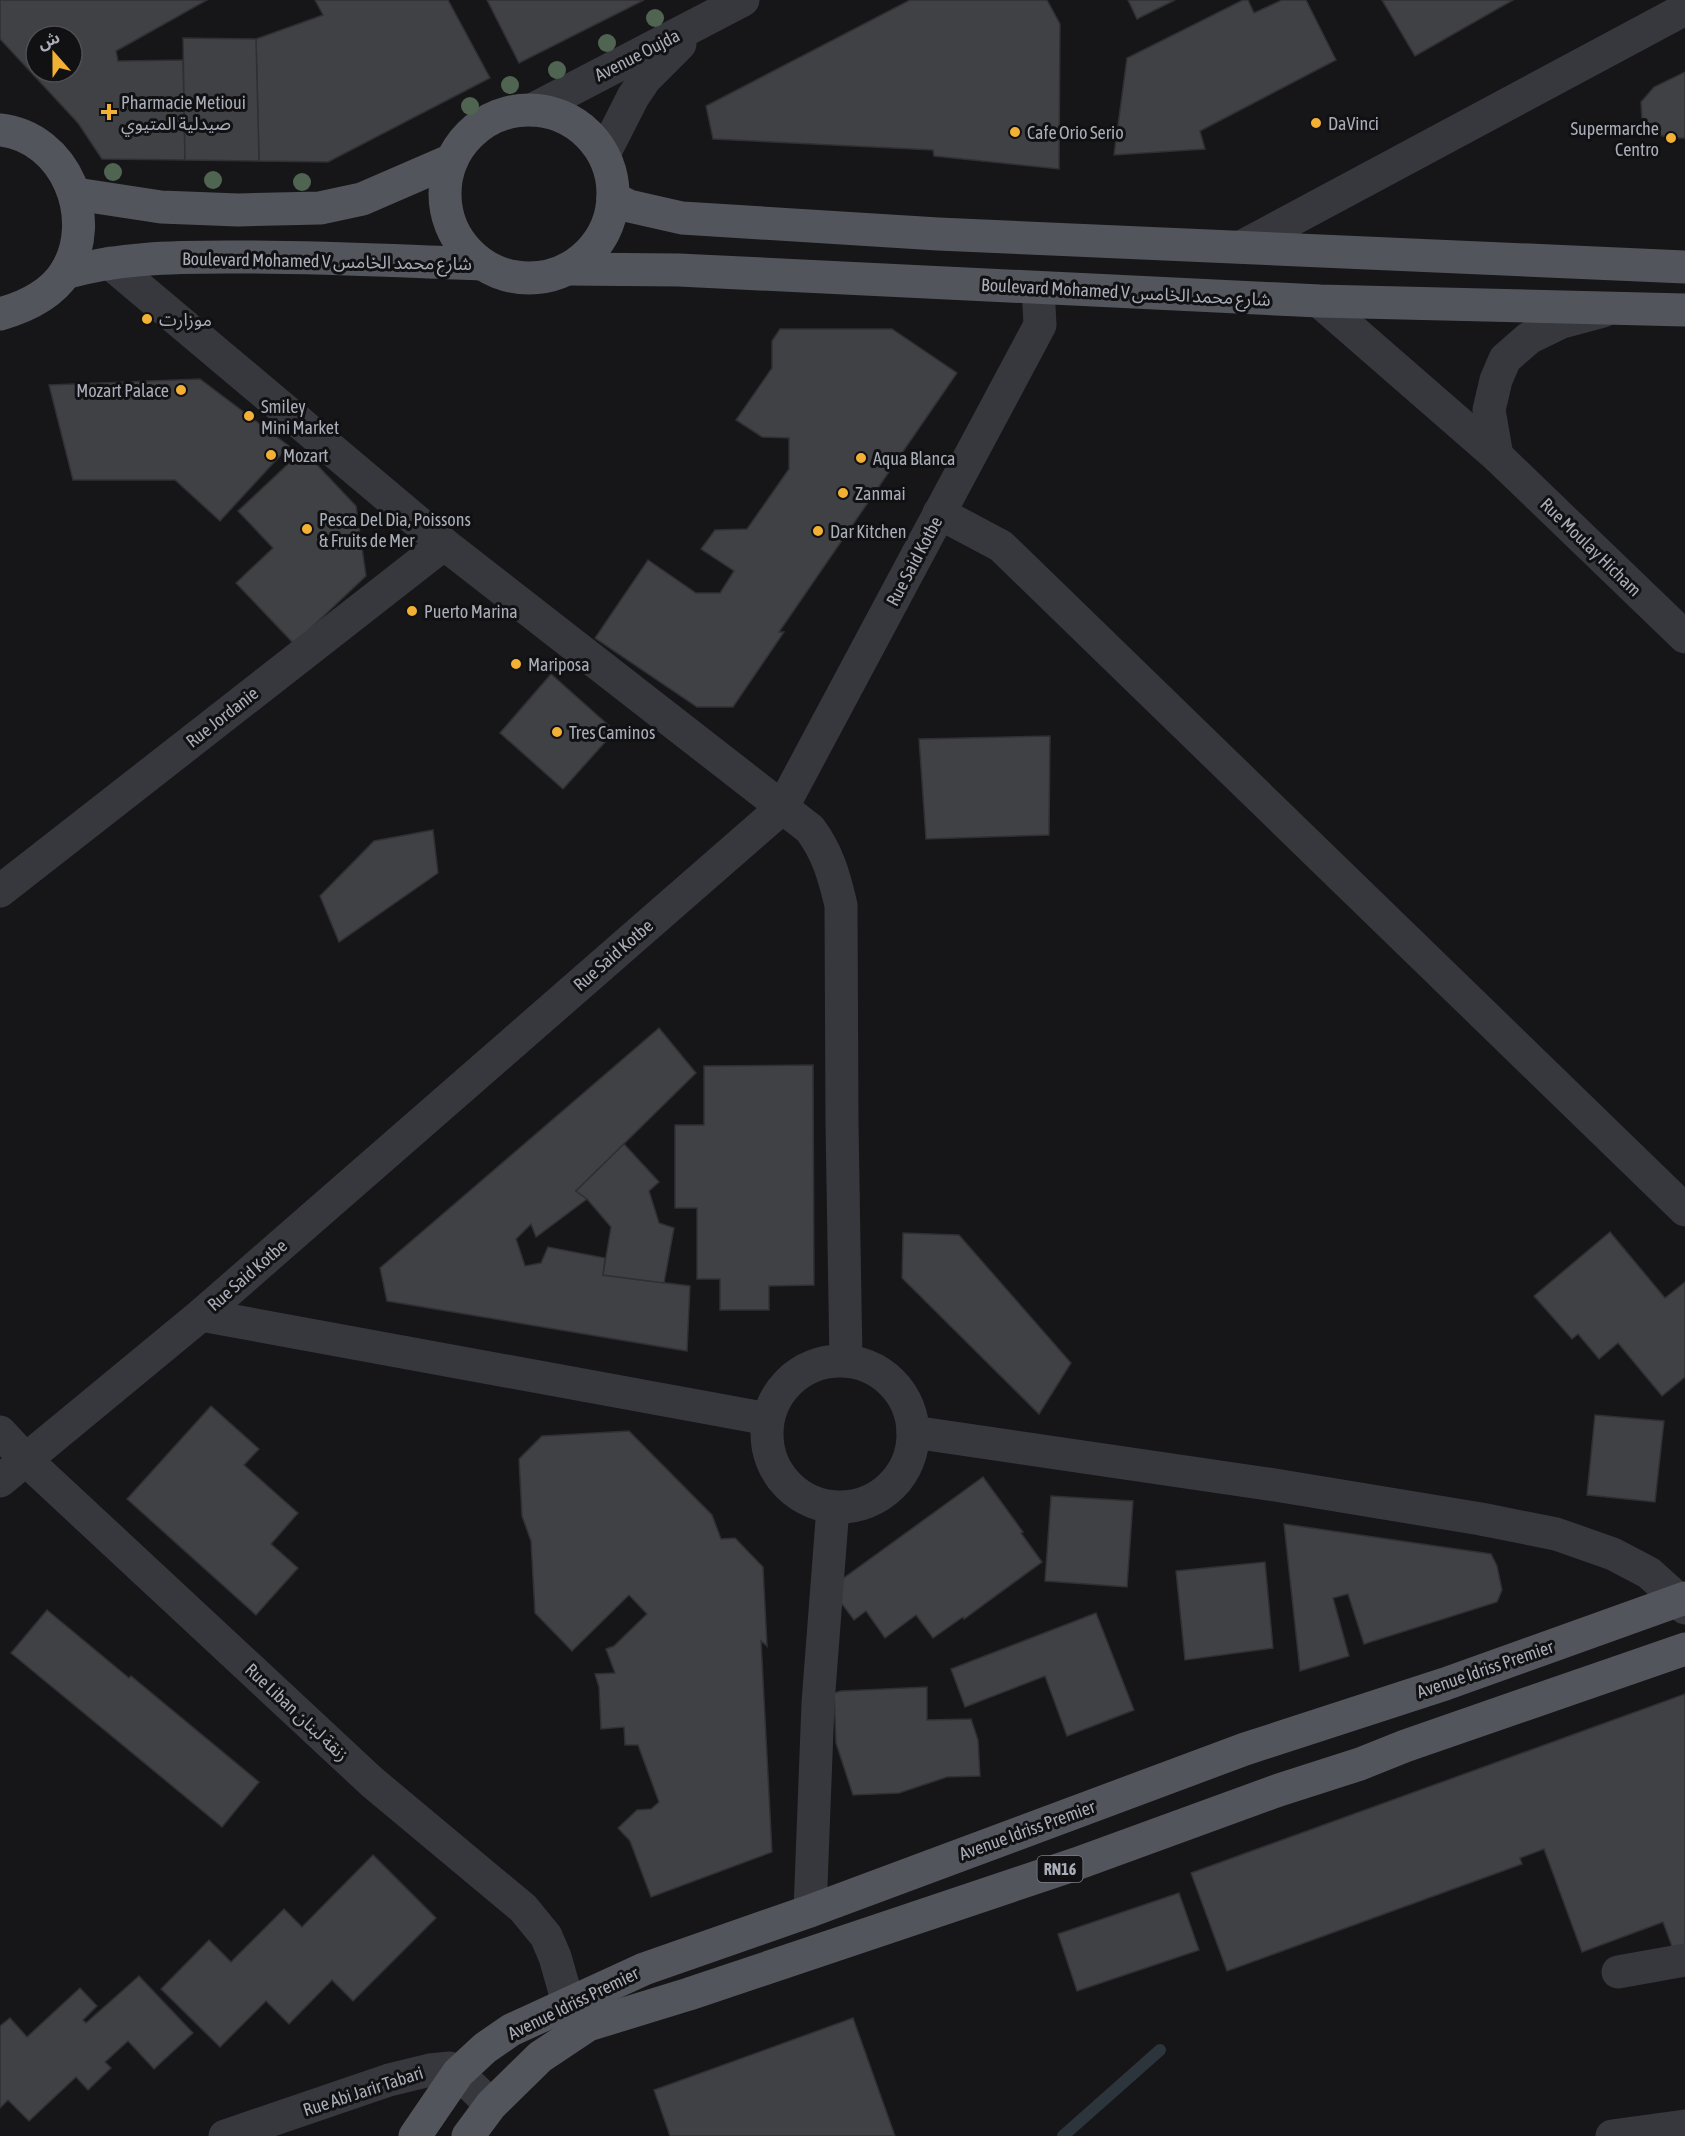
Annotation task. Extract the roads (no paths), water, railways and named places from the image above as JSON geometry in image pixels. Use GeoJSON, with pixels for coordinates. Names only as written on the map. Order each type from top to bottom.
{"type":"FeatureCollection","features":[{"type":"Feature","properties":{"kind":"main road"},"geometry":{"type":"LineString","coordinates":[[532,110],[554,113],[574,122],[591,136],[604,154],[611,176],[613,198],[607,226],[591,251],[567,269],[546,276],[524,278],[502,274],[482,264],[464,248],[451,227],[445,203],[446,178],[452,160],[462,143],[476,128],[493,117],[512,111],[532,110]]}},
{"type":"Feature","properties":{"kind":"main road"},"geometry":{"type":"LineString","coordinates":[[0,314],[24,307],[46,293],[65,273],[76,248],[80,221],[76,194],[61,165],[37,143],[3,128]]}},
{"type":"Feature","properties":{"kind":"main road"},"geometry":{"type":"LineString","coordinates":[[76,194],[161,207],[238,210],[320,208],[362,199],[452,160]]}},
{"type":"Feature","properties":{"kind":"main road"},"geometry":{"type":"LineString","coordinates":[[613,198],[629,206],[682,218],[938,234],[1685,267]]}},
{"type":"Feature","properties":{"kind":"main road","name":"Boulevard Mohamed V شارع محمد الخامس"},"geometry":{"type":"LineString","coordinates":[[65,273],[98,264],[176,257],[282,256],[482,264]]}},
{"type":"Feature","properties":{"kind":"main road","name":"Boulevard Mohamed V شارع محمد الخامس"},"geometry":{"type":"LineString","coordinates":[[567,269],[679,270],[1319,301],[1685,310]]}},
{"type":"Feature","properties":{"kind":"main road","name":"Avenue Idriss Premier"},"geometry":{"type":"LineString","coordinates":[[414,2136],[458,2073],[485,2048],[512,2030],[644,1969],[810,1911],[1245,1749],[1445,1684],[1683,1602]]}},
{"type":"Feature","properties":{"kind":"main road","name":"Avenue Idriss Premier"},"geometry":{"type":"LineString","coordinates":[[468,2136],[491,2105],[540,2057],[588,2025],[699,1991],[1064,1868],[1279,1790],[1360,1764],[1405,1746],[1685,1649]]}},
{"type":"Feature","properties":{"kind":"street","name":"Avenue Oujda"},"geometry":{"type":"LineString","coordinates":[[532,110],[743,0]]}},
{"type":"Feature","properties":{"kind":"street"},"geometry":{"type":"LineString","coordinates":[[1241,247],[1685,9]]}},
{"type":"Feature","properties":{"kind":"street"},"geometry":{"type":"LineString","coordinates":[[604,154],[621,117],[645,80],[703,21]]}},
{"type":"Feature","properties":{"kind":"street"},"geometry":{"type":"LineString","coordinates":[[110,263],[444,544],[810,829],[822,845],[833,872],[841,905],[846,1361]]}},
{"type":"Feature","properties":{"kind":"street","name":"Rue Said Kotbe"},"geometry":{"type":"LineString","coordinates":[[0,1481],[201,1315],[782,808],[1040,325],[1038,288]]}},
{"type":"Feature","properties":{"kind":"street","name":"Rue Moulay Hicham"},"geometry":{"type":"LineString","coordinates":[[1319,301],[1497,456],[1685,637]]}},
{"type":"Feature","properties":{"kind":"street"},"geometry":{"type":"LineString","coordinates":[[1497,456],[1489,410],[1496,380],[1505,359],[1528,338],[1562,322],[1614,307]]}},
{"type":"Feature","properties":{"kind":"street"},"geometry":{"type":"LineString","coordinates":[[939,513],[1001,546],[1685,1210]]}},
{"type":"Feature","properties":{"kind":"street","name":"Rue Jordanie"},"geometry":{"type":"LineString","coordinates":[[0,891],[444,544]]}},
{"type":"Feature","properties":{"kind":"street"},"geometry":{"type":"LineString","coordinates":[[201,1315],[768,1419]]}},
{"type":"Feature","properties":{"kind":"street"},"geometry":{"type":"LineString","coordinates":[[846,1361],[867,1366],[885,1377],[900,1392],[909,1411],[913,1432],[910,1456],[898,1479],[880,1495],[858,1505],[833,1507],[809,1501],[784,1481],[774,1467],[766,1444],[768,1419],[775,1400],[788,1382],[796,1376],[825,1362],[846,1361]]}},
{"type":"Feature","properties":{"kind":"street","name":"Rue Liban زنقة لبنان"},"geometry":{"type":"LineString","coordinates":[[0,1432],[25,1459],[372,1782],[523,1908],[546,1936],[555,1957],[565,1992],[564,2007]]}},
{"type":"Feature","properties":{"kind":"street"},"geometry":{"type":"LineString","coordinates":[[913,1432],[1275,1485],[1481,1519],[1556,1534],[1613,1554],[1649,1574],[1683,1602]]}},
{"type":"Feature","properties":{"kind":"street"},"geometry":{"type":"LineString","coordinates":[[810,1911],[818,1703],[833,1507]]}},
{"type":"Feature","properties":{"kind":"street"},"geometry":{"type":"LineString","coordinates":[[1618,1972],[1685,1960]]}},
{"type":"Feature","properties":{"kind":"street","name":"Rue Abi Jarir Tabari"},"geometry":{"type":"LineString","coordinates":[[225,2136],[417,2072],[450,2068],[458,2073]]}},
{"type":"Feature","properties":{"kind":"street"},"geometry":{"type":"LineString","coordinates":[[458,2073],[491,2105]]}},
{"type":"Feature","properties":{"kind":"street"},"geometry":{"type":"LineString","coordinates":[[1612,2136],[1685,2126]]}},
{"type":"Feature","properties":{"kind":"waterway"},"geometry":{"type":"LineString","coordinates":[[1063,2136],[1160,2050]]}},
{"type":"Feature","properties":{"kind":"place","name":"Pharmacie Metioui صيدلية المتيوي"},"geometry":{"type":"Point","coordinates":[109,112]}},
{"type":"Feature","properties":{"kind":"place","name":"DaVinci"},"geometry":{"type":"Point","coordinates":[1316,123]}},
{"type":"Feature","properties":{"kind":"place","name":"Cafe Orio Serio"},"geometry":{"type":"Point","coordinates":[1015,132]}},
{"type":"Feature","properties":{"kind":"place","name":"Supermarche Centro"},"geometry":{"type":"Point","coordinates":[1671,138]}},
{"type":"Feature","properties":{"kind":"place","name":"موزارت"},"geometry":{"type":"Point","coordinates":[147,319]}},
{"type":"Feature","properties":{"kind":"place","name":"Mozart Palace"},"geometry":{"type":"Point","coordinates":[181,390]}},
{"type":"Feature","properties":{"kind":"place","name":"Smiley Mini Market"},"geometry":{"type":"Point","coordinates":[249,416]}},
{"type":"Feature","properties":{"kind":"place","name":"Mozart"},"geometry":{"type":"Point","coordinates":[271,455]}},
{"type":"Feature","properties":{"kind":"place","name":"Aqua Blanca"},"geometry":{"type":"Point","coordinates":[861,458]}},
{"type":"Feature","properties":{"kind":"place","name":"Zanmai"},"geometry":{"type":"Point","coordinates":[843,493]}},
{"type":"Feature","properties":{"kind":"place","name":"Pesca Del Dia, Poissons & Fruits de Mer"},"geometry":{"type":"Point","coordinates":[307,529]}},
{"type":"Feature","properties":{"kind":"place","name":"Dar Kitchen"},"geometry":{"type":"Point","coordinates":[818,531]}},
{"type":"Feature","properties":{"kind":"place","name":"Puerto Marina"},"geometry":{"type":"Point","coordinates":[412,611]}},
{"type":"Feature","properties":{"kind":"place","name":"Mariposa"},"geometry":{"type":"Point","coordinates":[516,664]}},
{"type":"Feature","properties":{"kind":"place","name":"Tres Caminos"},"geometry":{"type":"Point","coordinates":[557,732]}}]}
